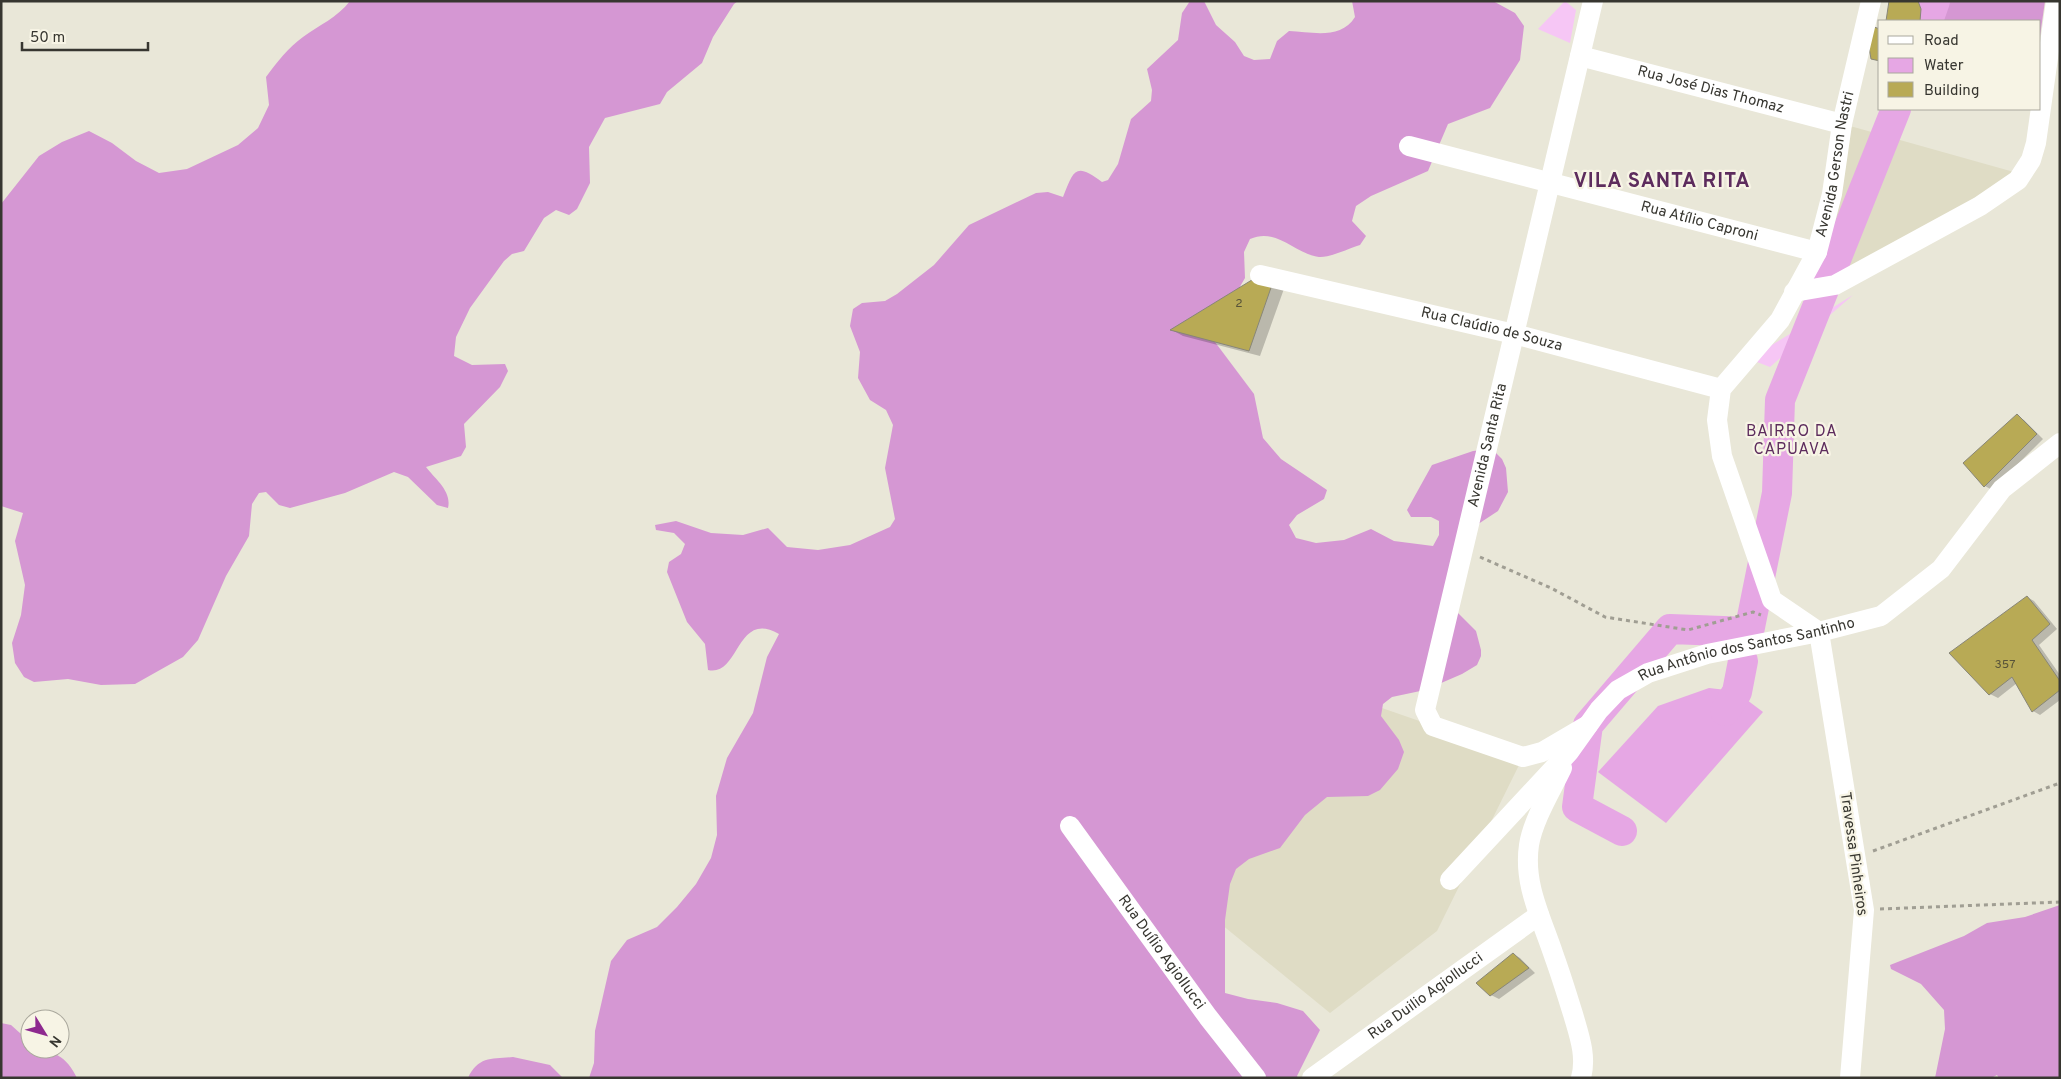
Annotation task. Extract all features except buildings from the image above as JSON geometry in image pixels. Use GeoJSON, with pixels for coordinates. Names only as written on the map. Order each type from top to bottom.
{"type":"FeatureCollection","features":[{"type":"Feature","properties":{"kind":"street","name":"Avenida Santa Rita"},"geometry":{"type":"LineString","coordinates":[[1588,725],[1542,752],[1523,757],[1434,726],[1425,710],[1593,1]]}},
{"type":"Feature","properties":{"kind":"street"},"geometry":{"type":"LineString","coordinates":[[2041,107],[2056,1]]}},
{"type":"Feature","properties":{"kind":"street","name":"Avenida Gerson Nastri"},"geometry":{"type":"LineString","coordinates":[[1721,389],[1780,320],[1817,252],[1832,194],[1842,124],[1868,2]]}},
{"type":"Feature","properties":{"kind":"street","name":"Rua José Dias Thomaz"},"geometry":{"type":"LineString","coordinates":[[1580,56],[1842,124]]}},
{"type":"Feature","properties":{"kind":"street"},"geometry":{"type":"LineString","coordinates":[[1794,292],[1835,285],[1980,206],[2018,180],[2031,160],[2036,142],[2041,110]]}},
{"type":"Feature","properties":{"kind":"street","name":"Rua Atílio Caproni"},"geometry":{"type":"LineString","coordinates":[[1409,146],[1817,252]]}},
{"type":"Feature","properties":{"kind":"street","name":"Rua Claúdio de Souza"},"geometry":{"type":"LineString","coordinates":[[1260,275],[1514,334],[1721,389]]}},
{"type":"Feature","properties":{"kind":"street"},"geometry":{"type":"LineString","coordinates":[[1721,389],[1717,420],[1722,456],[1772,600],[1819,632]]}},
{"type":"Feature","properties":{"kind":"street","name":"Rua Antônio dos Santos Santinho"},"geometry":{"type":"LineString","coordinates":[[1450,880],[1569,752],[1599,710],[1618,690],[1648,673],[1707,654],[1819,632],[1881,616],[1941,569],[2002,489],[2060,443]]}},
{"type":"Feature","properties":{"kind":"street","name":"Travessa Pinheiros"},"geometry":{"type":"LineString","coordinates":[[1819,632],[1864,910],[1850,1078]]}},
{"type":"Feature","properties":{"kind":"street"},"geometry":{"type":"LineString","coordinates":[[1569,752],[1543,808],[1529,845],[1528,874],[1532,894],[1554,956],[1582,1046],[1583,1070],[1581,1078]]}},
{"type":"Feature","properties":{"kind":"street","name":"Rua Duílio Agiollucci"},"geometry":{"type":"LineString","coordinates":[[1070,826],[1208,1017],[1256,1078]]}},
{"type":"Feature","properties":{"kind":"street","name":"Rua Duilio Agiollucci"},"geometry":{"type":"LineString","coordinates":[[1312,1078],[1539,914]]}},
{"type":"Feature","properties":{"kind":"path"},"geometry":{"type":"LineString","coordinates":[[1463,549],[1551,588],[1605,617],[1688,630],[1753,612],[1763,615]]}},
{"type":"Feature","properties":{"kind":"path"},"geometry":{"type":"LineString","coordinates":[[1856,857],[2060,783]]}},
{"type":"Feature","properties":{"kind":"path"},"geometry":{"type":"LineString","coordinates":[[1864,910],[2060,902]]}},
{"type":"Feature","properties":{"kind":"shaded area"},"geometry":{"type":"Polygon","coordinates":[[[350,1],[738,1],[734,4],[713,37],[702,63],[667,92],[660,104],[605,118],[589,147],[590,183],[577,209],[569,215],[556,210],[544,218],[524,251],[512,254],[504,261],[470,308],[456,337],[454,356],[472,365],[505,364],[508,371],[500,387],[464,424],[466,447],[461,456],[426,467],[448,496],[448,508],[437,505],[408,477],[394,472],[345,493],[290,508],[279,505],[266,492],[259,493],[252,504],[249,536],[226,576],[198,640],[183,657],[135,684],[101,685],[68,679],[34,682],[24,677],[15,663],[12,643],[21,615],[25,585],[15,541],[23,513],[1,506],[1,204],[39,156],[62,142],[89,131],[112,143],[136,161],[159,173],[187,169],[238,145],[258,128],[269,105],[266,77],[274,66],[298,41],[334,17],[350,1]]]}},
{"type":"Feature","properties":{"kind":"shaded area"},"geometry":{"type":"Polygon","coordinates":[[[1190,1],[1204,1],[1216,25],[1235,42],[1244,56],[1254,60],[1270,59],[1277,41],[1289,31],[1325,33],[1342,29],[1355,17],[1352,1],[1493,1],[1515,13],[1524,26],[1520,60],[1490,108],[1448,124],[1428,171],[1371,196],[1356,206],[1352,221],[1366,236],[1360,245],[1319,257],[1310,255],[1269,236],[1250,239],[1244,252],[1245,278],[1221,319],[1215,342],[1254,394],[1263,438],[1281,459],[1327,490],[1324,499],[1297,515],[1289,525],[1296,538],[1316,543],[1344,540],[1371,529],[1394,541],[1433,546],[1439,535],[1439,521],[1431,517],[1411,517],[1407,510],[1432,465],[1473,451],[1492,449],[1502,459],[1506,468],[1508,492],[1498,511],[1463,534],[1453,561],[1464,589],[1445,600],[1476,631],[1481,650],[1481,656],[1477,665],[1462,674],[1425,690],[1392,697],[1383,704],[1381,716],[1399,740],[1404,752],[1398,769],[1380,790],[1368,796],[1327,797],[1305,815],[1280,848],[1249,859],[1236,869],[1230,884],[1225,920],[1225,993],[1248,999],[1277,1003],[1303,1011],[1320,1030],[1297,1076],[1298,1078],[589,1078],[594,1063],[595,1031],[611,961],[627,940],[657,927],[677,907],[696,884],[711,858],[717,835],[716,796],[727,758],[753,713],[767,657],[779,634],[765,629],[754,630],[746,636],[727,664],[718,669],[708,670],[705,644],[687,622],[667,572],[669,562],[681,554],[685,544],[674,533],[656,530],[655,525],[676,521],[711,533],[743,535],[768,528],[787,547],[818,550],[850,545],[890,527],[895,519],[885,468],[893,425],[886,410],[870,400],[858,378],[860,352],[850,326],[853,309],[862,303],[885,301],[897,294],[934,265],[969,225],[1036,193],[1048,192],[1063,197],[1070,180],[1076,172],[1086,172],[1102,182],[1108,180],[1118,164],[1131,119],[1151,101],[1152,90],[1147,69],[1178,40],[1182,13],[1190,1]]]}},
{"type":"Feature","properties":{"kind":"shaded area"},"geometry":{"type":"Polygon","coordinates":[[[1565,1],[1576,10],[1570,43],[1538,29],[1565,1]]]}},
{"type":"Feature","properties":{"kind":"shaded area"},"geometry":{"type":"Polygon","coordinates":[[[1928,1],[2045,1],[2041,29],[2041,20],[1936,20],[1928,1]]]}},
{"type":"Feature","properties":{"kind":"shaded area"},"geometry":{"type":"Polygon","coordinates":[[[1843,124],[2021,174],[1836,283],[1818,253],[1843,124]]]}},
{"type":"Feature","properties":{"kind":"shaded area"},"geometry":{"type":"Polygon","coordinates":[[[1853,295],[1770,367],[1749,359],[1853,295]]]}},
{"type":"Feature","properties":{"kind":"shaded area"},"geometry":{"type":"Polygon","coordinates":[[[1333,691],[1523,757],[1437,931],[1330,1013],[1194,902],[1333,691]]]}},
{"type":"Feature","properties":{"kind":"shaded area"},"geometry":{"type":"Polygon","coordinates":[[[2060,905],[2060,1078],[1999,1078],[1997,1075],[1991,1078],[1935,1078],[1945,1029],[1944,1010],[1921,984],[1891,969],[1890,965],[1964,936],[1987,923],[2025,917],[2060,905]]]}},
{"type":"Feature","properties":{"kind":"shaded area"},"geometry":{"type":"Polygon","coordinates":[[[1,1023],[11,1025],[20,1033],[20,1059],[62,1059],[69,1065],[77,1078],[1,1078],[1,1023]]]}},
{"type":"Feature","properties":{"kind":"shaded area"},"geometry":{"type":"Polygon","coordinates":[[[513,1057],[550,1065],[563,1078],[468,1078],[481,1062],[513,1057]]]}},
{"type":"Feature","properties":{"kind":"water"},"geometry":{"type":"Polygon","coordinates":[[[1709,688],[1735,691],[1763,712],[1666,823],[1598,772],[1658,706],[1709,688]]]}},
{"type":"Feature","properties":{"kind":"waterway"},"geometry":{"type":"LineString","coordinates":[[1928,20],[1935,1]]}},
{"type":"Feature","properties":{"kind":"waterway"},"geometry":{"type":"LineString","coordinates":[[1622,831],[1577,807],[1588,725],[1670,629],[1749,632],[1777,493],[1780,400],[1896,110]]}},
{"type":"Feature","properties":{"kind":"waterway"},"geometry":{"type":"LineString","coordinates":[[1725,711],[1737,692],[1743,661]]}},
{"type":"Feature","properties":{"kind":"district","name":"VILA SANTA RITA"},"geometry":{"type":"Point","coordinates":[1662,182]}},
{"type":"Feature","properties":{"kind":"district","name":"BAIRRO DA CAPUAVA"},"geometry":{"type":"Point","coordinates":[1792,441]}}]}
